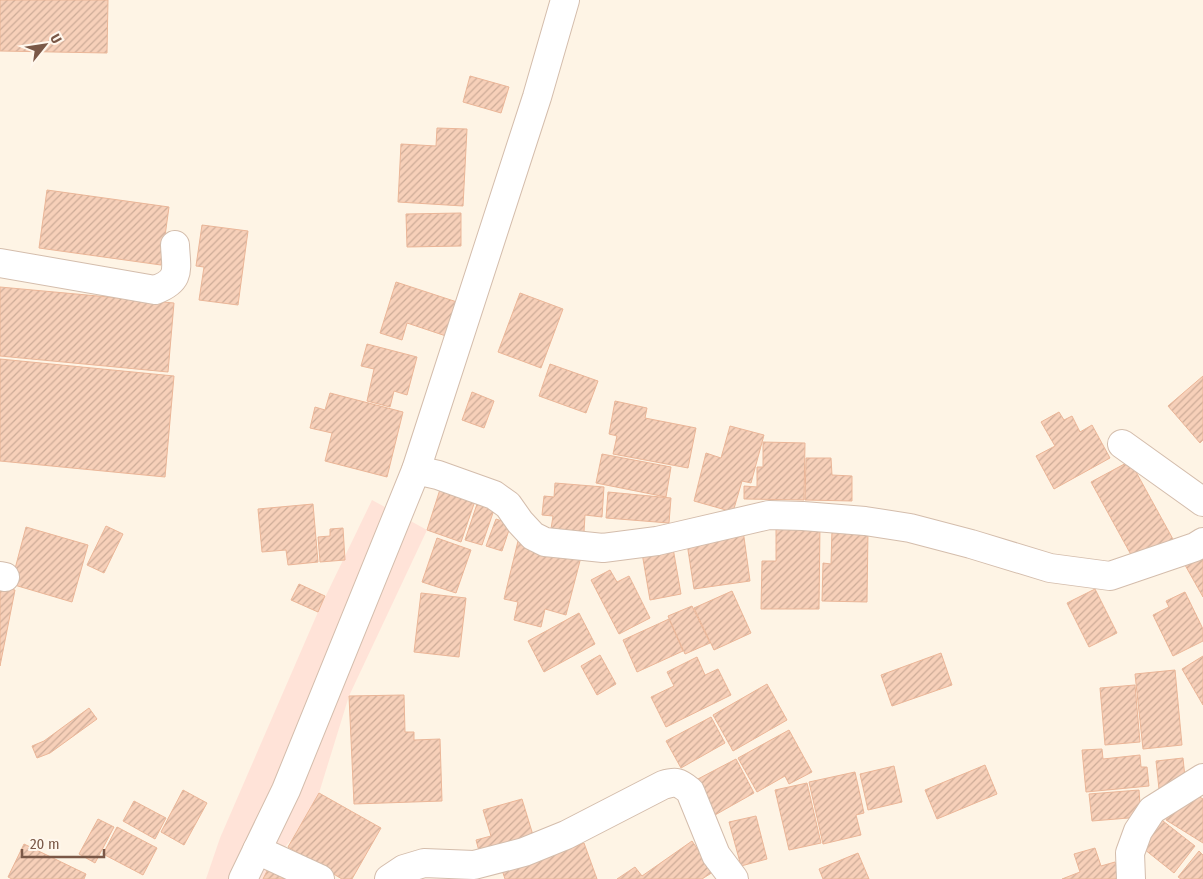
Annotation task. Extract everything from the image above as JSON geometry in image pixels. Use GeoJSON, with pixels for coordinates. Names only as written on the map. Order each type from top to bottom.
{"type":"FeatureCollection","features":[{"type":"Feature","properties":{"kind":"street"},"geometry":{"type":"LineString","coordinates":[[243,879],[286,790],[416,470],[537,97],[565,0]]}},
{"type":"Feature","properties":{"kind":"street"},"geometry":{"type":"LineString","coordinates":[[0,263],[155,290],[170,283],[176,273],[175,245]]}},
{"type":"Feature","properties":{"kind":"street"},"geometry":{"type":"LineString","coordinates":[[1122,444],[1203,502]]}},
{"type":"Feature","properties":{"kind":"street"},"geometry":{"type":"LineString","coordinates":[[416,470],[438,475],[494,495],[508,505],[533,536],[545,542],[603,548],[657,541],[769,515],[803,516],[865,521],[910,528],[1050,568],[1110,576],[1195,547],[1203,542]]}},
{"type":"Feature","properties":{"kind":"street"},"geometry":{"type":"LineString","coordinates":[[1131,879],[1130,853],[1138,830],[1152,810],[1203,778]]}},
{"type":"Feature","properties":{"kind":"street"},"geometry":{"type":"LineString","coordinates":[[389,879],[404,869],[424,864],[474,865],[524,852],[566,835],[663,785],[674,782],[682,784],[690,791],[716,855],[734,879]]}},
{"type":"Feature","properties":{"kind":"street"},"geometry":{"type":"LineString","coordinates":[[257,850],[320,879]]}},
{"type":"Feature","properties":{"kind":"shaded area"},"geometry":{"type":"Polygon","coordinates":[[[372,500],[427,530],[349,696],[319,793],[292,839],[271,863],[263,879],[206,879],[220,838],[318,612],[372,500]]]}},
{"type":"Feature","properties":{"kind":"building"},"geometry":{"type":"Polygon","coordinates":[[[0,0],[108,0],[107,53],[0,51],[0,0]]]}},
{"type":"Feature","properties":{"kind":"building"},"geometry":{"type":"Polygon","coordinates":[[[470,76],[509,87],[501,113],[463,102],[470,76]]]}},
{"type":"Feature","properties":{"kind":"building"},"geometry":{"type":"Polygon","coordinates":[[[437,128],[467,129],[463,206],[398,202],[401,144],[436,146],[437,128]]]}},
{"type":"Feature","properties":{"kind":"building"},"geometry":{"type":"Polygon","coordinates":[[[47,190],[169,207],[161,265],[39,248],[47,190]]]}},
{"type":"Feature","properties":{"kind":"building"},"geometry":{"type":"Polygon","coordinates":[[[461,213],[461,246],[407,247],[406,214],[461,213]]]}},
{"type":"Feature","properties":{"kind":"building"},"geometry":{"type":"Polygon","coordinates":[[[202,225],[248,231],[238,305],[199,300],[204,267],[196,266],[202,225]]]}},
{"type":"Feature","properties":{"kind":"building"},"geometry":{"type":"Polygon","coordinates":[[[396,282],[457,302],[446,336],[407,323],[402,340],[380,333],[396,282]]]}},
{"type":"Feature","properties":{"kind":"building"},"geometry":{"type":"Polygon","coordinates":[[[0,287],[174,303],[168,372],[0,356],[0,287]]]}},
{"type":"Feature","properties":{"kind":"building"},"geometry":{"type":"Polygon","coordinates":[[[520,293],[563,309],[541,368],[498,352],[520,293]]]}},
{"type":"Feature","properties":{"kind":"building"},"geometry":{"type":"Polygon","coordinates":[[[367,344],[417,357],[407,395],[394,391],[390,407],[367,401],[374,369],[361,366],[367,344]]]}},
{"type":"Feature","properties":{"kind":"building"},"geometry":{"type":"Polygon","coordinates":[[[0,359],[174,376],[165,477],[0,461],[0,359]]]}},
{"type":"Feature","properties":{"kind":"building"},"geometry":{"type":"Polygon","coordinates":[[[550,364],[598,381],[586,413],[539,396],[550,364]]]}},
{"type":"Feature","properties":{"kind":"building"},"geometry":{"type":"Polygon","coordinates":[[[1203,376],[1203,440],[1200,443],[1168,406],[1203,376]]]}},
{"type":"Feature","properties":{"kind":"building"},"geometry":{"type":"Polygon","coordinates":[[[472,392],[494,401],[484,428],[462,420],[472,392]]]}},
{"type":"Feature","properties":{"kind":"building"},"geometry":{"type":"Polygon","coordinates":[[[330,393],[403,412],[387,477],[325,461],[332,433],[310,428],[315,407],[325,410],[330,393]]]}},
{"type":"Feature","properties":{"kind":"building"},"geometry":{"type":"Polygon","coordinates":[[[615,401],[647,408],[645,418],[696,428],[688,468],[613,454],[617,436],[609,434],[615,401]]]}},
{"type":"Feature","properties":{"kind":"building"},"geometry":{"type":"Polygon","coordinates":[[[1059,412],[1064,420],[1072,416],[1080,432],[1092,425],[1110,458],[1054,489],[1036,456],[1055,446],[1041,422],[1059,412]]]}},
{"type":"Feature","properties":{"kind":"building"},"geometry":{"type":"Polygon","coordinates":[[[730,426],[764,435],[751,483],[742,481],[733,512],[694,501],[706,453],[721,458],[730,426]]]}},
{"type":"Feature","properties":{"kind":"building"},"geometry":{"type":"Polygon","coordinates":[[[763,442],[805,443],[804,500],[744,499],[744,486],[757,487],[757,467],[763,467],[763,442]]]}},
{"type":"Feature","properties":{"kind":"building"},"geometry":{"type":"Polygon","coordinates":[[[602,454],[671,467],[666,497],[596,483],[602,454]]]}},
{"type":"Feature","properties":{"kind":"building"},"geometry":{"type":"Polygon","coordinates":[[[806,458],[831,458],[832,475],[852,476],[852,501],[805,500],[806,458]]]}},
{"type":"Feature","properties":{"kind":"building"},"geometry":{"type":"Polygon","coordinates":[[[1130,461],[1174,541],[1135,562],[1091,482],[1130,461]]]}},
{"type":"Feature","properties":{"kind":"building"},"geometry":{"type":"Polygon","coordinates":[[[443,480],[478,492],[461,542],[427,530],[443,480]]]}},
{"type":"Feature","properties":{"kind":"building"},"geometry":{"type":"Polygon","coordinates":[[[555,483],[604,487],[602,517],[585,515],[584,532],[551,529],[553,516],[542,515],[544,496],[554,497],[555,483]]]}},
{"type":"Feature","properties":{"kind":"building"},"geometry":{"type":"Polygon","coordinates":[[[608,492],[671,498],[669,523],[606,518],[608,492]]]}},
{"type":"Feature","properties":{"kind":"building"},"geometry":{"type":"Polygon","coordinates":[[[480,495],[497,501],[482,545],[465,540],[480,495]]]}},
{"type":"Feature","properties":{"kind":"building"},"geometry":{"type":"Polygon","coordinates":[[[313,504],[318,562],[288,565],[286,550],[262,552],[258,509],[313,504]]]}},
{"type":"Feature","properties":{"kind":"building"},"geometry":{"type":"Polygon","coordinates":[[[496,519],[511,524],[502,551],[486,546],[496,519]]]}},
{"type":"Feature","properties":{"kind":"building"},"geometry":{"type":"Polygon","coordinates":[[[776,523],[820,524],[819,609],[761,609],[762,561],[776,561],[776,523]]]}},
{"type":"Feature","properties":{"kind":"building"},"geometry":{"type":"Polygon","coordinates":[[[106,526],[123,534],[104,573],[87,565],[106,526]]]}},
{"type":"Feature","properties":{"kind":"building"},"geometry":{"type":"Polygon","coordinates":[[[26,527],[88,545],[72,602],[11,584],[26,527]]]}},
{"type":"Feature","properties":{"kind":"building"},"geometry":{"type":"Polygon","coordinates":[[[343,528],[345,560],[320,562],[318,537],[330,536],[330,529],[343,528]]]}},
{"type":"Feature","properties":{"kind":"building"},"geometry":{"type":"Polygon","coordinates":[[[832,529],[868,530],[867,602],[822,601],[823,563],[831,564],[832,529]]]}},
{"type":"Feature","properties":{"kind":"building"},"geometry":{"type":"Polygon","coordinates":[[[743,530],[750,581],[694,589],[686,537],[743,530]]]}},
{"type":"Feature","properties":{"kind":"building"},"geometry":{"type":"Polygon","coordinates":[[[437,538],[471,550],[456,593],[422,582],[437,538]]]}},
{"type":"Feature","properties":{"kind":"building"},"geometry":{"type":"Polygon","coordinates":[[[518,541],[581,557],[566,615],[545,609],[541,627],[514,620],[518,602],[504,599],[518,541]]]}},
{"type":"Feature","properties":{"kind":"building"},"geometry":{"type":"Polygon","coordinates":[[[673,548],[681,594],[650,600],[642,553],[673,548]]]}},
{"type":"Feature","properties":{"kind":"building"},"geometry":{"type":"Polygon","coordinates":[[[1203,555],[1203,597],[1185,565],[1203,555]]]}},
{"type":"Feature","properties":{"kind":"building"},"geometry":{"type":"Polygon","coordinates":[[[610,570],[617,582],[629,576],[650,618],[619,634],[591,580],[610,570]]]}},
{"type":"Feature","properties":{"kind":"building"},"geometry":{"type":"Polygon","coordinates":[[[299,584],[325,596],[318,612],[291,600],[299,584]]]}},
{"type":"Feature","properties":{"kind":"building"},"geometry":{"type":"Polygon","coordinates":[[[0,587],[15,590],[0,666],[0,587]]]}},
{"type":"Feature","properties":{"kind":"building"},"geometry":{"type":"Polygon","coordinates":[[[1095,589],[1117,633],[1089,647],[1067,603],[1095,589]]]}},
{"type":"Feature","properties":{"kind":"building"},"geometry":{"type":"Polygon","coordinates":[[[732,591],[751,633],[714,650],[694,608],[732,591]]]}},
{"type":"Feature","properties":{"kind":"building"},"geometry":{"type":"Polygon","coordinates":[[[1185,592],[1203,629],[1203,641],[1173,656],[1153,615],[1169,607],[1166,601],[1185,592]]]}},
{"type":"Feature","properties":{"kind":"building"},"geometry":{"type":"Polygon","coordinates":[[[421,593],[466,598],[459,657],[414,652],[421,593]]]}},
{"type":"Feature","properties":{"kind":"building"},"geometry":{"type":"Polygon","coordinates":[[[692,606],[710,643],[685,654],[668,616],[692,606]]]}},
{"type":"Feature","properties":{"kind":"building"},"geometry":{"type":"Polygon","coordinates":[[[579,613],[595,644],[544,672],[528,641],[579,613]]]}},
{"type":"Feature","properties":{"kind":"building"},"geometry":{"type":"Polygon","coordinates":[[[669,619],[683,651],[637,672],[623,640],[669,619]]]}},
{"type":"Feature","properties":{"kind":"building"},"geometry":{"type":"Polygon","coordinates":[[[941,653],[952,685],[892,706],[881,675],[941,653]]]}},
{"type":"Feature","properties":{"kind":"building"},"geometry":{"type":"Polygon","coordinates":[[[600,655],[616,684],[597,695],[581,666],[600,655]]]}},
{"type":"Feature","properties":{"kind":"building"},"geometry":{"type":"Polygon","coordinates":[[[1203,656],[1203,705],[1182,669],[1203,656]]]}},
{"type":"Feature","properties":{"kind":"building"},"geometry":{"type":"Polygon","coordinates":[[[697,657],[705,675],[718,669],[731,695],[666,727],[651,697],[674,686],[667,672],[697,657]]]}},
{"type":"Feature","properties":{"kind":"building"},"geometry":{"type":"Polygon","coordinates":[[[1175,670],[1182,745],[1143,749],[1135,674],[1175,670]]]}},
{"type":"Feature","properties":{"kind":"building"},"geometry":{"type":"Polygon","coordinates":[[[767,684],[787,720],[733,751],[713,715],[767,684]]]}},
{"type":"Feature","properties":{"kind":"building"},"geometry":{"type":"Polygon","coordinates":[[[1135,685],[1140,742],[1105,745],[1100,688],[1135,685]]]}},
{"type":"Feature","properties":{"kind":"building"},"geometry":{"type":"Polygon","coordinates":[[[404,695],[405,732],[414,732],[414,740],[440,739],[442,801],[354,804],[349,696],[404,695]]]}},
{"type":"Feature","properties":{"kind":"building"},"geometry":{"type":"Polygon","coordinates":[[[89,708],[97,719],[50,753],[37,758],[32,746],[44,741],[89,708]]]}},
{"type":"Feature","properties":{"kind":"building"},"geometry":{"type":"Polygon","coordinates":[[[711,717],[725,743],[681,768],[666,741],[711,717]]]}},
{"type":"Feature","properties":{"kind":"building"},"geometry":{"type":"Polygon","coordinates":[[[789,730],[812,772],[789,784],[785,776],[757,792],[738,758],[789,730]]]}},
{"type":"Feature","properties":{"kind":"building"},"geometry":{"type":"Polygon","coordinates":[[[1102,749],[1103,759],[1140,755],[1141,767],[1147,767],[1149,786],[1086,792],[1082,750],[1102,749]]]}},
{"type":"Feature","properties":{"kind":"building"},"geometry":{"type":"Polygon","coordinates":[[[1183,758],[1186,787],[1159,789],[1156,761],[1183,758]]]}},
{"type":"Feature","properties":{"kind":"building"},"geometry":{"type":"Polygon","coordinates":[[[736,759],[754,793],[715,815],[696,780],[736,759]]]}},
{"type":"Feature","properties":{"kind":"building"},"geometry":{"type":"Polygon","coordinates":[[[985,765],[997,794],[937,819],[925,790],[985,765]]]}},
{"type":"Feature","properties":{"kind":"building"},"geometry":{"type":"Polygon","coordinates":[[[894,766],[902,802],[868,810],[860,774],[894,766]]]}},
{"type":"Feature","properties":{"kind":"building"},"geometry":{"type":"Polygon","coordinates":[[[855,772],[864,813],[856,815],[861,835],[823,844],[809,782],[855,772]]]}},
{"type":"Feature","properties":{"kind":"building"},"geometry":{"type":"Polygon","coordinates":[[[807,783],[821,843],[789,850],[775,790],[807,783]]]}},
{"type":"Feature","properties":{"kind":"building"},"geometry":{"type":"Polygon","coordinates":[[[183,790],[207,803],[184,845],[161,832],[183,790]]]}},
{"type":"Feature","properties":{"kind":"building"},"geometry":{"type":"Polygon","coordinates":[[[1139,790],[1141,817],[1092,821],[1089,794],[1139,790]]]}},
{"type":"Feature","properties":{"kind":"building"},"geometry":{"type":"Polygon","coordinates":[[[319,793],[381,828],[352,879],[342,879],[288,847],[319,793]]]}},
{"type":"Feature","properties":{"kind":"building"},"geometry":{"type":"Polygon","coordinates":[[[1193,793],[1203,799],[1203,843],[1166,820],[1178,799],[1193,793]]]}},
{"type":"Feature","properties":{"kind":"building"},"geometry":{"type":"Polygon","coordinates":[[[522,799],[536,845],[482,862],[476,840],[491,836],[483,810],[522,799]]]}},
{"type":"Feature","properties":{"kind":"building"},"geometry":{"type":"Polygon","coordinates":[[[134,801],[166,818],[155,839],[123,821],[134,801]]]}},
{"type":"Feature","properties":{"kind":"building"},"geometry":{"type":"Polygon","coordinates":[[[1154,814],[1195,846],[1174,873],[1139,845],[1154,814]]]}},
{"type":"Feature","properties":{"kind":"building"},"geometry":{"type":"Polygon","coordinates":[[[756,816],[767,859],[741,866],[729,822],[756,816]]]}},
{"type":"Feature","properties":{"kind":"building"},"geometry":{"type":"Polygon","coordinates":[[[98,819],[114,827],[95,863],[79,854],[98,819]]]}},
{"type":"Feature","properties":{"kind":"building"},"geometry":{"type":"Polygon","coordinates":[[[117,827],[157,848],[143,875],[103,854],[117,827]]]}},
{"type":"Feature","properties":{"kind":"building"},"geometry":{"type":"Polygon","coordinates":[[[692,841],[713,872],[702,879],[617,879],[635,867],[642,876],[692,841]]]}},
{"type":"Feature","properties":{"kind":"building"},"geometry":{"type":"Polygon","coordinates":[[[557,843],[561,852],[584,843],[597,879],[505,879],[500,864],[557,843]]]}},
{"type":"Feature","properties":{"kind":"building"},"geometry":{"type":"Polygon","coordinates":[[[24,844],[86,874],[84,879],[12,879],[8,877],[24,844]]]}},
{"type":"Feature","properties":{"kind":"building"},"geometry":{"type":"Polygon","coordinates":[[[1095,848],[1101,866],[1115,862],[1121,879],[1062,879],[1080,872],[1074,854],[1095,848]]]}},
{"type":"Feature","properties":{"kind":"building"},"geometry":{"type":"Polygon","coordinates":[[[1199,851],[1203,855],[1203,879],[1181,879],[1178,877],[1199,851]]]}},
{"type":"Feature","properties":{"kind":"building"},"geometry":{"type":"Polygon","coordinates":[[[858,853],[869,879],[823,879],[819,869],[858,853]]]}},
{"type":"Feature","properties":{"kind":"building"},"geometry":{"type":"Polygon","coordinates":[[[271,863],[303,879],[263,879],[271,863]]]}}]}
